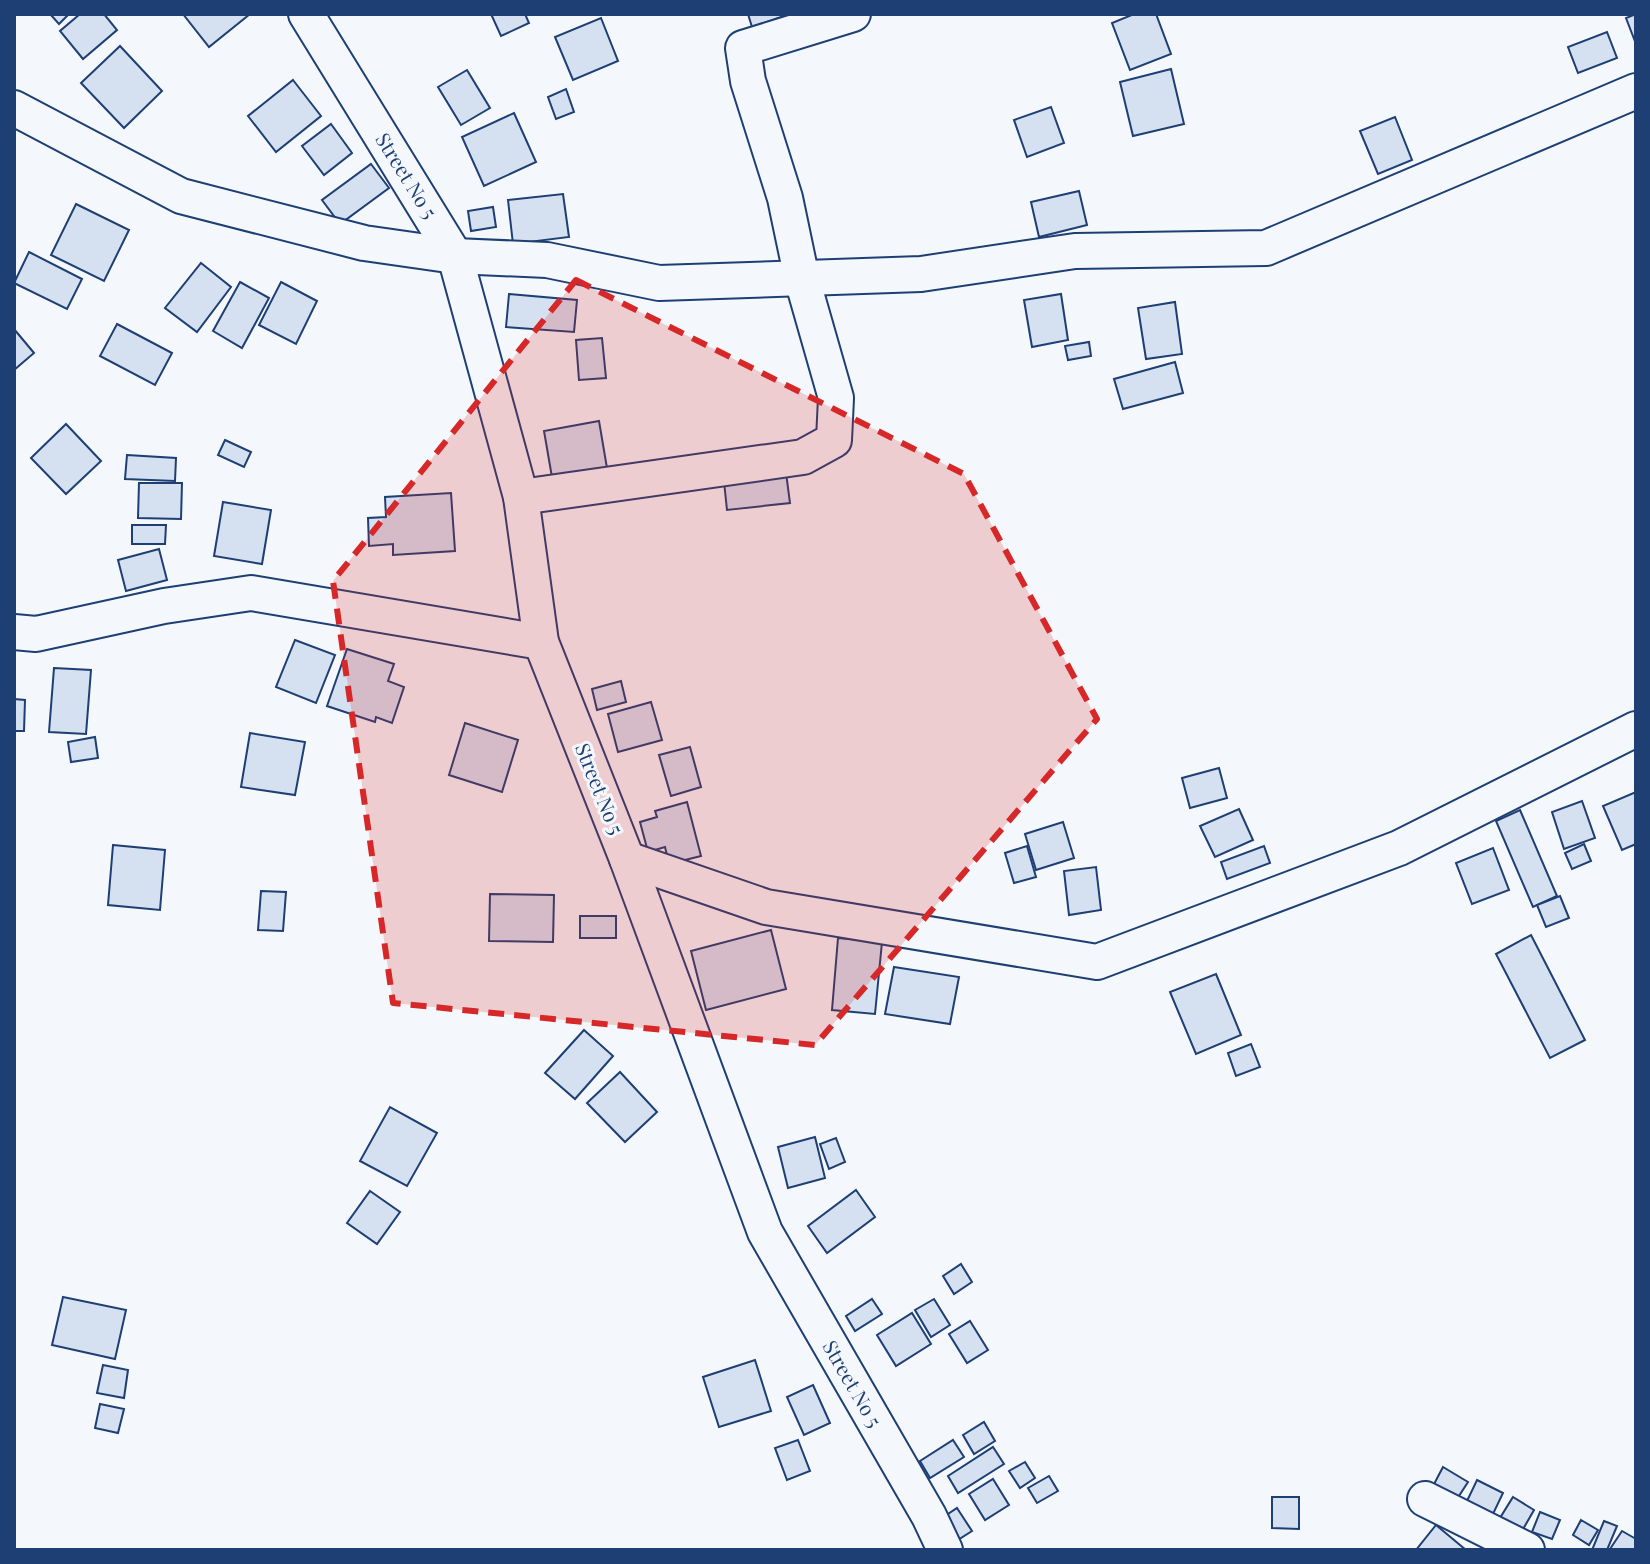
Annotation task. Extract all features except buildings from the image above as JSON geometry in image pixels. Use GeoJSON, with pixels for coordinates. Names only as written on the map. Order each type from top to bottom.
{"type":"FeatureCollection","features":[{"type":"Feature","properties":{"kind":"street","name":"Street No 5"},"geometry":{"type":"LineString","coordinates":[[306,14],[455,256],[521,497],[541,642],[627,859],[765,1232],[929,1516],[945,1550]]}},
{"type":"Feature","properties":{"kind":"street"},"geometry":{"type":"LineString","coordinates":[[521,497],[803,457],[834,440],[836,398],[802,279],[785,198],[748,81],[743,48],[853,14]]}},
{"type":"Feature","properties":{"kind":"street"},"geometry":{"type":"LineString","coordinates":[[14,108],[181,196],[364,243],[455,256],[547,260],[659,283],[921,274],[1075,251],[1266,248],[1636,91]]}},
{"type":"Feature","properties":{"kind":"street"},"geometry":{"type":"LineString","coordinates":[[14,632],[36,634],[164,606],[251,593],[541,642]]}},
{"type":"Feature","properties":{"kind":"street"},"geometry":{"type":"LineString","coordinates":[[627,859],[766,907],[1097,962],[1399,848],[1636,729]]}},
{"type":"Feature","properties":{"kind":"street"},"geometry":{"type":"LineString","coordinates":[[1425,1499],[1527,1550]]}},
{"type":"Feature","properties":{"kind":"highlighted area"},"geometry":{"type":"Polygon","coordinates":[[[576,280],[964,474],[1097,719],[815,1045],[393,1003],[333,581],[576,280]]]}}]}
